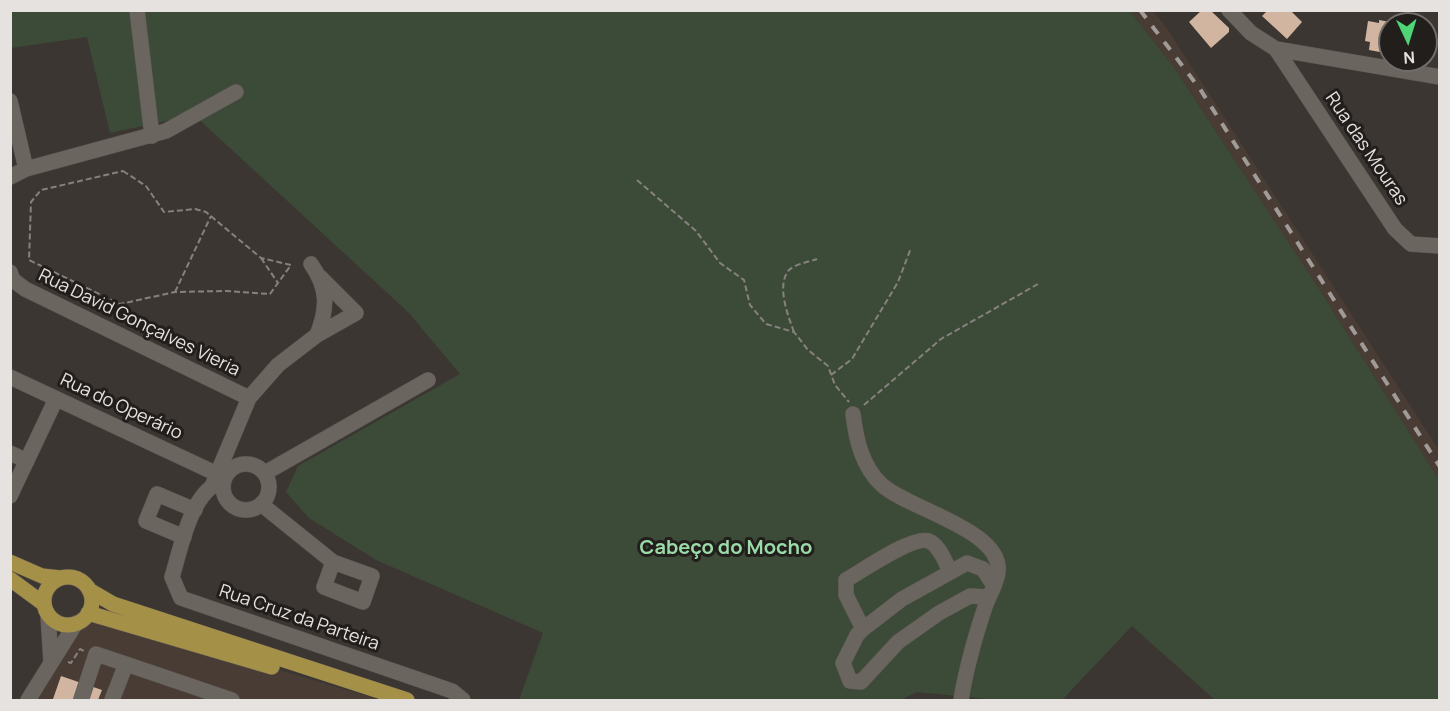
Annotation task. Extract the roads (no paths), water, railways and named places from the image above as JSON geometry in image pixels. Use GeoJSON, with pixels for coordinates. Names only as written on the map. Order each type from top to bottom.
{"type":"FeatureCollection","features":[{"type":"Feature","properties":{"kind":"main road"},"geometry":{"type":"LineString","coordinates":[[10,562],[42,576],[77,579],[89,590],[113,604],[408,700]]}},
{"type":"Feature","properties":{"kind":"main road"},"geometry":{"type":"LineString","coordinates":[[46,610],[48,587],[61,578]]}},
{"type":"Feature","properties":{"kind":"main road"},"geometry":{"type":"LineString","coordinates":[[10,579],[61,624],[82,618],[381,700]]}},
{"type":"Feature","properties":{"kind":"main road"},"geometry":{"type":"LineString","coordinates":[[82,618],[92,603],[89,590]]}},
{"type":"Feature","properties":{"kind":"street"},"geometry":{"type":"LineString","coordinates":[[137,10],[152,136]]}},
{"type":"Feature","properties":{"kind":"street"},"geometry":{"type":"LineString","coordinates":[[1230,10],[1251,33],[1276,49],[1440,77]]}},
{"type":"Feature","properties":{"kind":"street","name":"Rua das Mouras"},"geometry":{"type":"LineString","coordinates":[[1276,49],[1395,229],[1411,244],[1440,246]]}},
{"type":"Feature","properties":{"kind":"street"},"geometry":{"type":"LineString","coordinates":[[10,177],[26,169],[152,136],[182,123],[236,92]]}},
{"type":"Feature","properties":{"kind":"street"},"geometry":{"type":"LineString","coordinates":[[10,101],[26,169]]}},
{"type":"Feature","properties":{"kind":"street"},"geometry":{"type":"LineString","coordinates":[[249,398],[278,365],[317,335],[356,313],[315,270],[326,295],[324,316],[317,335]]}},
{"type":"Feature","properties":{"kind":"street","name":"Rua David Gonçalves Vieria"},"geometry":{"type":"LineString","coordinates":[[10,272],[13,280],[25,289],[249,398],[219,478],[202,494],[195,510]]}},
{"type":"Feature","properties":{"kind":"street","name":"Rua do Operário"},"geometry":{"type":"LineString","coordinates":[[10,377],[219,478]]}},
{"type":"Feature","properties":{"kind":"street"},"geometry":{"type":"LineString","coordinates":[[266,473],[428,380]]}},
{"type":"Feature","properties":{"kind":"street"},"geometry":{"type":"LineString","coordinates":[[10,496],[57,399]]}},
{"type":"Feature","properties":{"kind":"street"},"geometry":{"type":"LineString","coordinates":[[853,414],[857,441],[868,468],[882,486],[936,516],[969,531],[992,549],[999,571],[961,700]]}},
{"type":"Feature","properties":{"kind":"street"},"geometry":{"type":"LineString","coordinates":[[10,453],[27,460]]}},
{"type":"Feature","properties":{"kind":"street"},"geometry":{"type":"LineString","coordinates":[[184,537],[146,521],[157,494],[195,510],[217,499],[227,501],[242,510],[261,504],[268,496],[270,486],[266,473],[254,465],[244,463],[232,468],[219,478],[227,501]]}},
{"type":"Feature","properties":{"kind":"street"},"geometry":{"type":"LineString","coordinates":[[261,504],[333,562]]}},
{"type":"Feature","properties":{"kind":"street","name":"Rua Cruz da Parteira"},"geometry":{"type":"LineString","coordinates":[[195,510],[172,577],[181,598],[452,691],[463,700]]}},
{"type":"Feature","properties":{"kind":"street"},"geometry":{"type":"LineString","coordinates":[[863,629],[846,595],[846,580],[916,540],[929,541],[940,552],[950,571]]}},
{"type":"Feature","properties":{"kind":"street"},"geometry":{"type":"LineString","coordinates":[[967,563],[983,569],[991,592],[970,596],[939,613],[898,642],[861,682],[850,681],[843,663],[857,635],[902,599],[967,563]]}},
{"type":"Feature","properties":{"kind":"street"},"geometry":{"type":"LineString","coordinates":[[46,610],[53,659]]}},
{"type":"Feature","properties":{"kind":"street"},"geometry":{"type":"LineString","coordinates":[[28,700],[82,618]]}},
{"type":"Feature","properties":{"kind":"street"},"geometry":{"type":"LineString","coordinates":[[81,700],[96,654],[232,700]]}},
{"type":"Feature","properties":{"kind":"street"},"geometry":{"type":"LineString","coordinates":[[112,700],[126,664]]}},
{"type":"Feature","properties":{"kind":"railway"},"geometry":{"type":"LineString","coordinates":[[1140,10],[1200,89],[1440,467]]}},
{"type":"Feature","properties":{"kind":"district","name":"Cabeço do Mocho"},"geometry":{"type":"Point","coordinates":[726,548]}}]}
